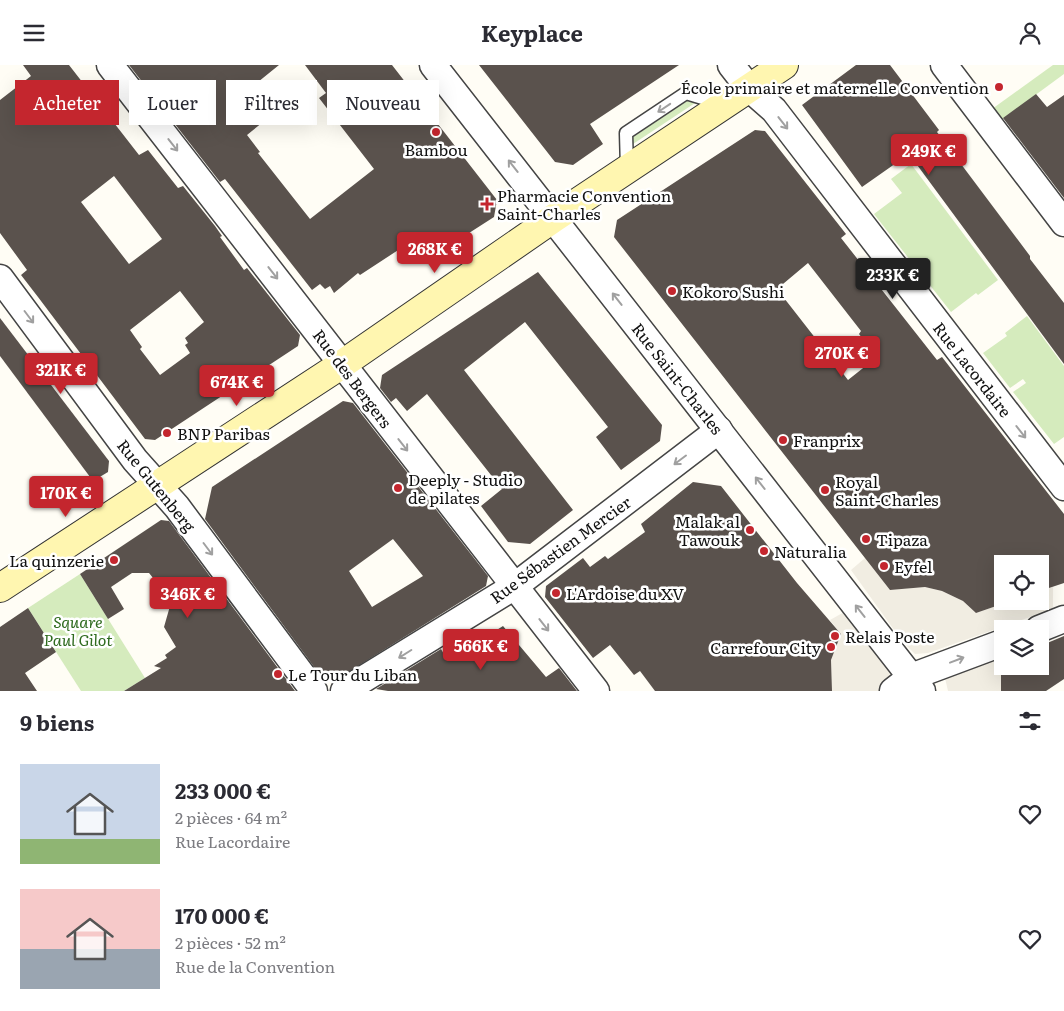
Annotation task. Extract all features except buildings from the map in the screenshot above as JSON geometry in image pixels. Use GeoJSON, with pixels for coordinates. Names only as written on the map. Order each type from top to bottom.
{"type":"FeatureCollection","features":[{"type":"Feature","properties":{"kind":"main road"},"geometry":{"type":"LineString","coordinates":[[0,588],[156,484],[341,365],[554,218],[784,65]]}},
{"type":"Feature","properties":{"kind":"street","name":"Rue des Bergers"},"geometry":{"type":"LineString","coordinates":[[110,65],[318,331],[341,365],[596,691]]}},
{"type":"Feature","properties":{"kind":"street","name":"Rue Saint-Charles"},"geometry":{"type":"LineString","coordinates":[[433,65],[719,430],[909,686]]}},
{"type":"Feature","properties":{"kind":"street","name":"Rue Lacordaire"},"geometry":{"type":"LineString","coordinates":[[731,65],[750,88],[774,110],[1056,460],[1064,487]]}},
{"type":"Feature","properties":{"kind":"street"},"geometry":{"type":"LineString","coordinates":[[944,65],[1064,223]]}},
{"type":"Feature","properties":{"kind":"street","name":"Rue Gutenberg"},"geometry":{"type":"LineString","coordinates":[[0,278],[135,460],[177,507],[314,691]]}},
{"type":"Feature","properties":{"kind":"street","name":"Rue Sébastien Mercier"},"geometry":{"type":"LineString","coordinates":[[344,691],[515,586],[719,430]]}},
{"type":"Feature","properties":{"kind":"street"},"geometry":{"type":"LineString","coordinates":[[1049,625],[1064,619]]}},
{"type":"Feature","properties":{"kind":"street"},"geometry":{"type":"LineString","coordinates":[[909,686],[994,647]]}},
{"type":"Feature","properties":{"kind":"green space"},"geometry":{"type":"Polygon","coordinates":[[[1053,65],[1064,65],[1064,74],[1000,121],[992,109],[1053,65]]]}},
{"type":"Feature","properties":{"kind":"green space"},"geometry":{"type":"Polygon","coordinates":[[[687,101],[695,103],[633,144],[633,137],[687,101]]]}},
{"type":"Feature","properties":{"kind":"green space"},"geometry":{"type":"Polygon","coordinates":[[[911,164],[998,280],[978,295],[976,293],[951,312],[874,214],[902,193],[891,179],[911,164]]]}},
{"type":"Feature","properties":{"kind":"green space"},"geometry":{"type":"Polygon","coordinates":[[[1027,316],[1064,366],[1064,437],[1054,444],[1013,392],[1026,383],[1023,379],[1010,388],[983,353],[1007,336],[1005,333],[1027,316]]]}},
{"type":"Feature","properties":{"kind":"green space","name":"Square Paul Gilot"},"geometry":{"type":"Polygon","coordinates":[[[80,574],[145,678],[124,691],[81,691],[28,608],[80,574]]]}},
{"type":"Feature","properties":{"kind":"shaded area"},"geometry":{"type":"Polygon","coordinates":[[[865,558],[890,590],[925,587],[942,591],[963,601],[976,613],[994,607],[994,610],[1049,610],[1049,588],[1053,587],[1053,609],[1022,620],[994,620],[994,630],[928,653],[915,654],[902,641],[851,570],[865,558]]]}},
{"type":"Feature","properties":{"kind":"shaded area"},"geometry":{"type":"Polygon","coordinates":[[[846,611],[891,669],[891,678],[884,691],[832,691],[831,660],[841,634],[830,620],[846,611]]]}},
{"type":"Feature","properties":{"kind":"shaded area"},"geometry":{"type":"Polygon","coordinates":[[[994,656],[994,675],[1001,675],[1001,691],[948,691],[945,678],[994,656]]]}},
{"type":"Feature","properties":{"kind":"place","name":"École primaire et maternelle Convention"},"geometry":{"type":"Point","coordinates":[999,87]}},
{"type":"Feature","properties":{"kind":"place","name":"Bambou"},"geometry":{"type":"Point","coordinates":[436,132]}},
{"type":"Feature","properties":{"kind":"place","name":"Pharmacie Convention Saint-Charles"},"geometry":{"type":"Point","coordinates":[487,204]}},
{"type":"Feature","properties":{"kind":"place","name":"Kokoro Sushi"},"geometry":{"type":"Point","coordinates":[672,291]}},
{"type":"Feature","properties":{"kind":"place","name":"BNP Paribas"},"geometry":{"type":"Point","coordinates":[167,433]}},
{"type":"Feature","properties":{"kind":"place","name":"Franprix"},"geometry":{"type":"Point","coordinates":[783,440]}},
{"type":"Feature","properties":{"kind":"place","name":"Deeply - Studio de pilates"},"geometry":{"type":"Point","coordinates":[398,488]}},
{"type":"Feature","properties":{"kind":"place","name":"Royal Saint-Charles"},"geometry":{"type":"Point","coordinates":[825,490]}},
{"type":"Feature","properties":{"kind":"place","name":"Malak al Tawouk"},"geometry":{"type":"Point","coordinates":[750,530]}},
{"type":"Feature","properties":{"kind":"place","name":"Tipaza"},"geometry":{"type":"Point","coordinates":[866,539]}},
{"type":"Feature","properties":{"kind":"place","name":"Naturalia"},"geometry":{"type":"Point","coordinates":[764,551]}},
{"type":"Feature","properties":{"kind":"place","name":"La quinzerie"},"geometry":{"type":"Point","coordinates":[114,560]}},
{"type":"Feature","properties":{"kind":"place","name":"Eyfel"},"geometry":{"type":"Point","coordinates":[884,566]}},
{"type":"Feature","properties":{"kind":"place","name":"L'Ardoise du XV"},"geometry":{"type":"Point","coordinates":[556,593]}},
{"type":"Feature","properties":{"kind":"place","name":"Relais Poste"},"geometry":{"type":"Point","coordinates":[835,636]}},
{"type":"Feature","properties":{"kind":"place","name":"Carrefour City"},"geometry":{"type":"Point","coordinates":[831,647]}},
{"type":"Feature","properties":{"kind":"place","name":"Le Tour du Liban"},"geometry":{"type":"Point","coordinates":[278,674]}}]}
